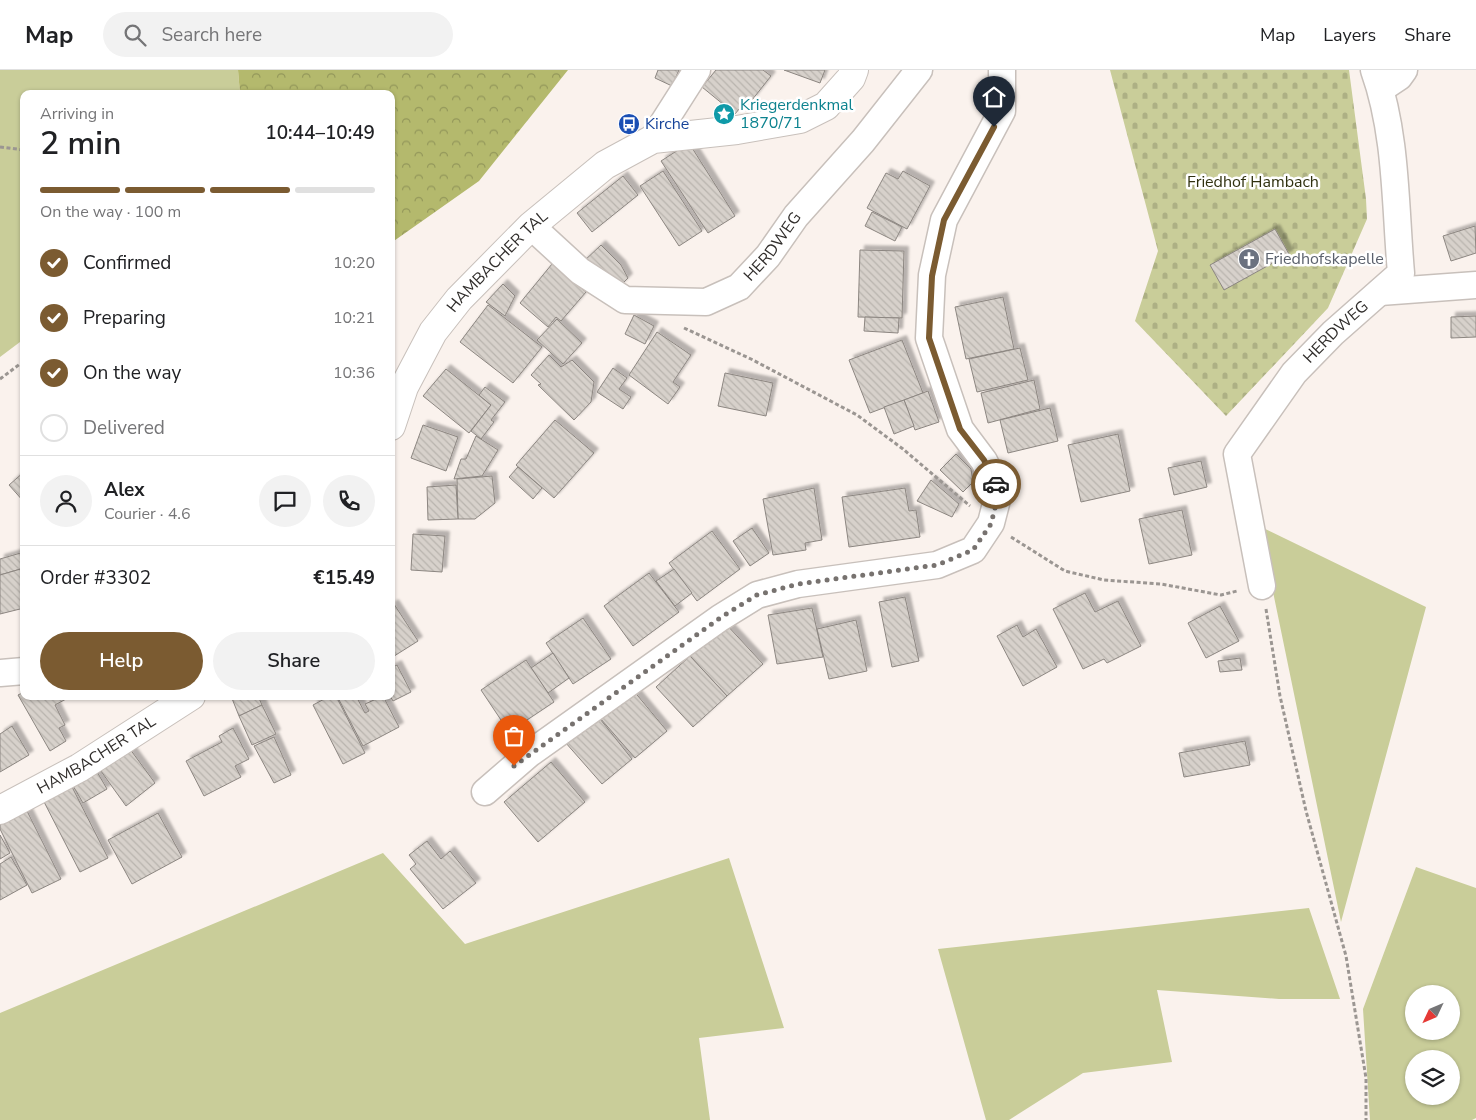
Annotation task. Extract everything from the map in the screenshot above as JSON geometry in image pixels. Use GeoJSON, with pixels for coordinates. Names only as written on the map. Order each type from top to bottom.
{"type":"FeatureCollection","features":[{"type":"Feature","properties":{"kind":"street","name":"HAMBACHER TAL"},"geometry":{"type":"LineString","coordinates":[[653,140],[697,70]]}},
{"type":"Feature","properties":{"kind":"street","name":"HAMBACHER TAL"},"geometry":{"type":"LineString","coordinates":[[395,414],[404,387],[433,332],[459,299],[531,226],[606,165],[653,140],[737,130],[800,119],[826,106],[851,78],[854,70]]}},
{"type":"Feature","properties":{"kind":"street","name":"HERDWEG"},"geometry":{"type":"LineString","coordinates":[[531,226],[580,271],[625,300],[706,302],[739,287],[768,256],[796,216],[863,141],[919,70]]}},
{"type":"Feature","properties":{"kind":"street"},"geometry":{"type":"LineString","coordinates":[[485,792],[529,754],[720,618],[757,595],[798,584],[937,565],[973,550],[991,524],[999,492],[984,460],[960,429],[929,338],[932,276],[944,220],[1002,111],[1002,70]]}},
{"type":"Feature","properties":{"kind":"street"},"geometry":{"type":"LineString","coordinates":[[1377,80],[1399,77],[1404,70]]}},
{"type":"Feature","properties":{"kind":"street","name":"HERDWEG"},"geometry":{"type":"LineString","coordinates":[[1262,586],[1237,454],[1294,373],[1333,333],[1401,273],[1396,184],[1377,80]]}},
{"type":"Feature","properties":{"kind":"street"},"geometry":{"type":"LineString","coordinates":[[1380,292],[1476,286]]}},
{"type":"Feature","properties":{"kind":"street"},"geometry":{"type":"LineString","coordinates":[[0,673],[20,671]]}},
{"type":"Feature","properties":{"kind":"street","name":"HAMBACHER TAL"},"geometry":{"type":"LineString","coordinates":[[0,810],[79,768],[185,700]]}},
{"type":"Feature","properties":{"kind":"path"},"geometry":{"type":"LineString","coordinates":[[0,147],[20,150]]}},
{"type":"Feature","properties":{"kind":"path"},"geometry":{"type":"LineString","coordinates":[[679,325],[751,359],[857,415],[903,449],[991,524],[1064,572],[1104,580],[1162,584],[1221,595],[1262,586],[1280,696],[1303,801],[1346,956],[1366,1078],[1366,1120]]}},
{"type":"Feature","properties":{"kind":"path"},"geometry":{"type":"LineString","coordinates":[[0,379],[20,364]]}},
{"type":"Feature","properties":{"kind":"green space"},"geometry":{"type":"Polygon","coordinates":[[[0,70],[238,70],[240,90],[20,90],[20,342],[0,357],[0,70]]]}},
{"type":"Feature","properties":{"kind":"green space"},"geometry":{"type":"Polygon","coordinates":[[[238,70],[568,70],[479,181],[395,240],[395,90],[240,90],[238,70]]]}},
{"type":"Feature","properties":{"kind":"green space","name":"Friedhof Hambach"},"geometry":{"type":"Polygon","coordinates":[[[1110,70],[1349,70],[1367,219],[1328,308],[1226,416],[1135,321],[1158,251],[1110,70]]]}},
{"type":"Feature","properties":{"kind":"green space"},"geometry":{"type":"Polygon","coordinates":[[[1251,522],[1426,607],[1341,922],[1272,587],[1251,522]]]}},
{"type":"Feature","properties":{"kind":"green space"},"geometry":{"type":"Polygon","coordinates":[[[383,853],[465,944],[729,858],[784,1028],[699,1038],[710,1120],[0,1120],[0,1013],[383,853]]]}},
{"type":"Feature","properties":{"kind":"green space"},"geometry":{"type":"Polygon","coordinates":[[[1416,867],[1476,888],[1476,1118],[1472,1120],[1370,1120],[1363,1009],[1416,867]]]}},
{"type":"Feature","properties":{"kind":"green space"},"geometry":{"type":"Polygon","coordinates":[[[1309,908],[1340,999],[1279,999],[1157,990],[1172,1062],[1083,1073],[1009,1120],[986,1120],[938,949],[1309,908]]]}},
{"type":"Feature","properties":{"kind":"building"},"geometry":{"type":"Polygon","coordinates":[[[658,70],[679,70],[672,86],[655,78],[658,70]]]}},
{"type":"Feature","properties":{"kind":"building"},"geometry":{"type":"Polygon","coordinates":[[[716,70],[763,70],[771,76],[752,100],[749,97],[735,114],[702,87],[716,70]]]}},
{"type":"Feature","properties":{"kind":"building"},"geometry":{"type":"Polygon","coordinates":[[[784,70],[825,70],[820,83],[784,70]]]}},
{"type":"Feature","properties":{"kind":"building"},"geometry":{"type":"Polygon","coordinates":[[[689,143],[735,216],[708,233],[661,161],[689,143]]]}},
{"type":"Feature","properties":{"kind":"building"},"geometry":{"type":"Polygon","coordinates":[[[663,171],[702,231],[679,246],[640,186],[663,171]]]}},
{"type":"Feature","properties":{"kind":"building"},"geometry":{"type":"Polygon","coordinates":[[[903,171],[930,186],[907,229],[867,208],[886,173],[898,179],[903,171]]]}},
{"type":"Feature","properties":{"kind":"building"},"geometry":{"type":"Polygon","coordinates":[[[623,176],[638,195],[592,232],[577,213],[623,176]]]}},
{"type":"Feature","properties":{"kind":"building"},"geometry":{"type":"Polygon","coordinates":[[[872,212],[902,227],[895,241],[865,226],[872,212]]]}},
{"type":"Feature","properties":{"kind":"building"},"geometry":{"type":"Polygon","coordinates":[[[1475,226],[1476,253],[1451,261],[1443,236],[1475,226]]]}},
{"type":"Feature","properties":{"kind":"building","name":"Friedhofskapelle"},"geometry":{"type":"Polygon","coordinates":[[[1275,229],[1289,254],[1224,290],[1210,265],[1275,229]]]}},
{"type":"Feature","properties":{"kind":"building"},"geometry":{"type":"Polygon","coordinates":[[[601,245],[621,265],[628,278],[617,289],[582,263],[601,245]]]}},
{"type":"Feature","properties":{"kind":"building"},"geometry":{"type":"Polygon","coordinates":[[[860,250],[904,251],[902,318],[858,317],[860,250]]]}},
{"type":"Feature","properties":{"kind":"building"},"geometry":{"type":"Polygon","coordinates":[[[552,264],[586,292],[561,321],[556,317],[548,327],[520,303],[552,264]]]}},
{"type":"Feature","properties":{"kind":"building"},"geometry":{"type":"Polygon","coordinates":[[[503,284],[515,296],[505,316],[486,302],[503,284]]]}},
{"type":"Feature","properties":{"kind":"building"},"geometry":{"type":"Polygon","coordinates":[[[1003,297],[1014,349],[966,359],[955,307],[1003,297]]]}},
{"type":"Feature","properties":{"kind":"building"},"geometry":{"type":"Polygon","coordinates":[[[488,305],[542,347],[513,383],[460,342],[488,305]]]}},
{"type":"Feature","properties":{"kind":"building"},"geometry":{"type":"Polygon","coordinates":[[[634,315],[654,326],[645,344],[625,334],[634,315]]]}},
{"type":"Feature","properties":{"kind":"building"},"geometry":{"type":"Polygon","coordinates":[[[1476,316],[1476,337],[1451,338],[1451,317],[1476,316]]]}},
{"type":"Feature","properties":{"kind":"building"},"geometry":{"type":"Polygon","coordinates":[[[865,317],[899,318],[898,333],[864,331],[865,317]]]}},
{"type":"Feature","properties":{"kind":"building"},"geometry":{"type":"Polygon","coordinates":[[[557,319],[582,343],[563,364],[537,340],[557,319]]]}},
{"type":"Feature","properties":{"kind":"building"},"geometry":{"type":"Polygon","coordinates":[[[657,332],[691,355],[673,382],[680,387],[668,404],[629,375],[657,332]]]}},
{"type":"Feature","properties":{"kind":"building"},"geometry":{"type":"Polygon","coordinates":[[[902,340],[923,393],[870,413],[849,360],[902,340]]]}},
{"type":"Feature","properties":{"kind":"building"},"geometry":{"type":"Polygon","coordinates":[[[1020,348],[1028,380],[977,392],[969,359],[1020,348]]]}},
{"type":"Feature","properties":{"kind":"building"},"geometry":{"type":"Polygon","coordinates":[[[549,355],[561,367],[572,360],[594,382],[591,402],[574,420],[538,385],[541,384],[531,375],[549,355]]]}},
{"type":"Feature","properties":{"kind":"building"},"geometry":{"type":"Polygon","coordinates":[[[613,368],[627,378],[619,389],[631,397],[623,409],[597,392],[613,368]]]}},
{"type":"Feature","properties":{"kind":"building"},"geometry":{"type":"Polygon","coordinates":[[[446,369],[491,405],[469,433],[423,396],[446,369]]]}},
{"type":"Feature","properties":{"kind":"building"},"geometry":{"type":"Polygon","coordinates":[[[725,373],[773,383],[766,416],[718,406],[725,373]]]}},
{"type":"Feature","properties":{"kind":"building"},"geometry":{"type":"Polygon","coordinates":[[[1034,380],[1040,409],[988,423],[981,393],[1034,380]]]}},
{"type":"Feature","properties":{"kind":"building"},"geometry":{"type":"Polygon","coordinates":[[[485,387],[505,402],[491,420],[494,422],[481,439],[471,431],[491,405],[479,395],[485,387]]]}},
{"type":"Feature","properties":{"kind":"building"},"geometry":{"type":"Polygon","coordinates":[[[928,391],[939,422],[915,430],[904,400],[928,391]]]}},
{"type":"Feature","properties":{"kind":"building"},"geometry":{"type":"Polygon","coordinates":[[[904,400],[914,426],[894,434],[884,407],[904,400]]]}},
{"type":"Feature","properties":{"kind":"building"},"geometry":{"type":"Polygon","coordinates":[[[1050,408],[1058,441],[1008,453],[1000,420],[1050,408]]]}},
{"type":"Feature","properties":{"kind":"building"},"geometry":{"type":"Polygon","coordinates":[[[555,420],[594,453],[554,498],[516,465],[555,420]]]}},
{"type":"Feature","properties":{"kind":"building"},"geometry":{"type":"Polygon","coordinates":[[[423,425],[458,437],[446,471],[411,458],[423,425]]]}},
{"type":"Feature","properties":{"kind":"building"},"geometry":{"type":"Polygon","coordinates":[[[1118,434],[1130,491],[1081,502],[1068,445],[1118,434]]]}},
{"type":"Feature","properties":{"kind":"building"},"geometry":{"type":"Polygon","coordinates":[[[476,436],[498,450],[482,476],[454,479],[461,459],[466,459],[476,436]]]}},
{"type":"Feature","properties":{"kind":"building"},"geometry":{"type":"Polygon","coordinates":[[[956,454],[971,469],[973,482],[963,492],[940,470],[956,454]]]}},
{"type":"Feature","properties":{"kind":"building"},"geometry":{"type":"Polygon","coordinates":[[[1201,461],[1207,487],[1174,495],[1168,468],[1201,461]]]}},
{"type":"Feature","properties":{"kind":"building"},"geometry":{"type":"Polygon","coordinates":[[[518,467],[542,488],[533,499],[509,477],[518,467]]]}},
{"type":"Feature","properties":{"kind":"building"},"geometry":{"type":"Polygon","coordinates":[[[20,475],[20,497],[9,485],[20,475]]]}},
{"type":"Feature","properties":{"kind":"building"},"geometry":{"type":"Polygon","coordinates":[[[492,476],[495,503],[475,519],[458,519],[457,479],[492,476]]]}},
{"type":"Feature","properties":{"kind":"building"},"geometry":{"type":"Polygon","coordinates":[[[931,480],[959,504],[952,517],[917,501],[931,480]]]}},
{"type":"Feature","properties":{"kind":"building"},"geometry":{"type":"Polygon","coordinates":[[[456,485],[458,519],[428,520],[427,487],[456,485]]]}},
{"type":"Feature","properties":{"kind":"building"},"geometry":{"type":"Polygon","coordinates":[[[814,488],[822,540],[805,543],[806,550],[773,555],[763,499],[814,488]]]}},
{"type":"Feature","properties":{"kind":"building"},"geometry":{"type":"Polygon","coordinates":[[[905,488],[909,511],[916,510],[920,537],[849,547],[842,497],[905,488]]]}},
{"type":"Feature","properties":{"kind":"building"},"geometry":{"type":"Polygon","coordinates":[[[1182,510],[1192,555],[1149,564],[1139,519],[1182,510]]]}},
{"type":"Feature","properties":{"kind":"building"},"geometry":{"type":"Polygon","coordinates":[[[752,528],[769,553],[750,566],[733,541],[752,528]]]}},
{"type":"Feature","properties":{"kind":"building"},"geometry":{"type":"Polygon","coordinates":[[[712,531],[740,569],[697,601],[669,563],[712,531]]]}},
{"type":"Feature","properties":{"kind":"building"},"geometry":{"type":"Polygon","coordinates":[[[413,534],[445,536],[442,572],[411,570],[413,534]]]}},
{"type":"Feature","properties":{"kind":"building"},"geometry":{"type":"Polygon","coordinates":[[[20,553],[20,569],[0,575],[0,559],[20,553]]]}},
{"type":"Feature","properties":{"kind":"building"},"geometry":{"type":"Polygon","coordinates":[[[20,569],[20,609],[0,614],[0,575],[20,569]]]}},
{"type":"Feature","properties":{"kind":"building"},"geometry":{"type":"Polygon","coordinates":[[[674,569],[692,593],[675,606],[656,581],[674,569]]]}},
{"type":"Feature","properties":{"kind":"building"},"geometry":{"type":"Polygon","coordinates":[[[649,573],[679,612],[633,646],[604,606],[649,573]]]}},
{"type":"Feature","properties":{"kind":"building"},"geometry":{"type":"Polygon","coordinates":[[[1085,593],[1095,612],[1118,601],[1141,646],[1107,663],[1104,659],[1083,669],[1053,609],[1085,593]]]}},
{"type":"Feature","properties":{"kind":"building"},"geometry":{"type":"Polygon","coordinates":[[[905,597],[919,661],[892,667],[879,602],[905,597]]]}},
{"type":"Feature","properties":{"kind":"building"},"geometry":{"type":"Polygon","coordinates":[[[395,606],[418,641],[395,655],[395,606]]]}},
{"type":"Feature","properties":{"kind":"building"},"geometry":{"type":"Polygon","coordinates":[[[1220,606],[1239,641],[1206,658],[1188,623],[1220,606]]]}},
{"type":"Feature","properties":{"kind":"building"},"geometry":{"type":"Polygon","coordinates":[[[812,608],[823,657],[777,664],[768,615],[812,608]]]}},
{"type":"Feature","properties":{"kind":"building"},"geometry":{"type":"Polygon","coordinates":[[[583,618],[611,659],[573,684],[546,643],[583,618]]]}},
{"type":"Feature","properties":{"kind":"building"},"geometry":{"type":"Polygon","coordinates":[[[856,620],[867,671],[829,679],[817,629],[856,620]]]}},
{"type":"Feature","properties":{"kind":"building"},"geometry":{"type":"Polygon","coordinates":[[[725,623],[763,664],[727,696],[690,656],[725,623]]]}},
{"type":"Feature","properties":{"kind":"building"},"geometry":{"type":"Polygon","coordinates":[[[1017,625],[1023,637],[1036,629],[1057,667],[1023,686],[997,636],[1017,625]]]}},
{"type":"Feature","properties":{"kind":"building"},"geometry":{"type":"Polygon","coordinates":[[[553,653],[569,678],[548,693],[531,668],[553,653]]]}},
{"type":"Feature","properties":{"kind":"building"},"geometry":{"type":"Polygon","coordinates":[[[690,656],[727,696],[693,727],[656,687],[690,656]]]}},
{"type":"Feature","properties":{"kind":"building"},"geometry":{"type":"Polygon","coordinates":[[[1240,658],[1242,670],[1220,672],[1218,661],[1240,658]]]}},
{"type":"Feature","properties":{"kind":"building"},"geometry":{"type":"Polygon","coordinates":[[[526,660],[554,702],[509,732],[481,690],[526,660]]]}},
{"type":"Feature","properties":{"kind":"building"},"geometry":{"type":"Polygon","coordinates":[[[397,665],[411,692],[395,700],[395,666],[397,665]]]}},
{"type":"Feature","properties":{"kind":"building"},"geometry":{"type":"Polygon","coordinates":[[[633,690],[667,731],[635,758],[600,718],[633,690]]]}},
{"type":"Feature","properties":{"kind":"building"},"geometry":{"type":"Polygon","coordinates":[[[21,700],[64,700],[55,705],[65,725],[59,728],[66,741],[50,751],[21,700]]]}},
{"type":"Feature","properties":{"kind":"building"},"geometry":{"type":"Polygon","coordinates":[[[233,700],[260,700],[262,705],[239,716],[233,700]]]}},
{"type":"Feature","properties":{"kind":"building"},"geometry":{"type":"Polygon","coordinates":[[[322,700],[338,700],[365,753],[343,764],[313,705],[322,700]]]}},
{"type":"Feature","properties":{"kind":"building"},"geometry":{"type":"Polygon","coordinates":[[[339,700],[358,700],[365,713],[369,711],[365,704],[374,700],[385,700],[399,727],[363,746],[339,700]]]}},
{"type":"Feature","properties":{"kind":"building"},"geometry":{"type":"Polygon","coordinates":[[[262,705],[276,734],[252,745],[239,716],[262,705]]]}},
{"type":"Feature","properties":{"kind":"building"},"geometry":{"type":"Polygon","coordinates":[[[596,714],[632,759],[602,784],[565,742],[596,714]]]}},
{"type":"Feature","properties":{"kind":"building"},"geometry":{"type":"Polygon","coordinates":[[[12,726],[29,755],[0,772],[0,734],[12,726]]]}},
{"type":"Feature","properties":{"kind":"building"},"geometry":{"type":"Polygon","coordinates":[[[233,728],[249,759],[235,766],[241,777],[204,796],[186,761],[222,742],[219,736],[233,728]]]}},
{"type":"Feature","properties":{"kind":"building"},"geometry":{"type":"Polygon","coordinates":[[[274,737],[291,775],[274,783],[254,746],[274,737]]]}},
{"type":"Feature","properties":{"kind":"building"},"geometry":{"type":"Polygon","coordinates":[[[1245,741],[1250,765],[1184,777],[1179,753],[1245,741]]]}},
{"type":"Feature","properties":{"kind":"building"},"geometry":{"type":"Polygon","coordinates":[[[127,745],[155,783],[126,806],[98,767],[127,745]]]}},
{"type":"Feature","properties":{"kind":"building"},"geometry":{"type":"Polygon","coordinates":[[[551,762],[585,802],[538,842],[504,802],[551,762]]]}},
{"type":"Feature","properties":{"kind":"building"},"geometry":{"type":"Polygon","coordinates":[[[96,770],[107,789],[83,803],[72,784],[96,770]]]}},
{"type":"Feature","properties":{"kind":"building"},"geometry":{"type":"Polygon","coordinates":[[[69,781],[108,858],[80,872],[41,796],[69,781]]]}},
{"type":"Feature","properties":{"kind":"building"},"geometry":{"type":"Polygon","coordinates":[[[26,809],[61,879],[32,893],[0,829],[0,822],[26,809]]]}},
{"type":"Feature","properties":{"kind":"building"},"geometry":{"type":"Polygon","coordinates":[[[158,813],[182,857],[132,884],[108,840],[158,813]]]}},
{"type":"Feature","properties":{"kind":"building"},"geometry":{"type":"Polygon","coordinates":[[[0,835],[10,853],[0,859],[0,835]]]}},
{"type":"Feature","properties":{"kind":"building"},"geometry":{"type":"Polygon","coordinates":[[[427,841],[441,859],[450,851],[476,883],[443,909],[410,869],[416,864],[409,855],[427,841]]]}},
{"type":"Feature","properties":{"kind":"building"},"geometry":{"type":"Polygon","coordinates":[[[11,857],[27,885],[0,900],[0,864],[11,857]]]}},
{"type":"Feature","properties":{"kind":"way so far"},"geometry":{"type":"LineString","coordinates":[[514,766],[720,618],[757,595],[798,584],[937,565],[973,550],[991,524],[999,492],[996,484]]}},
{"type":"Feature","properties":{"kind":"place","name":"Kriegerdenkmal 1870/71"},"geometry":{"type":"Point","coordinates":[724,114]}},
{"type":"Feature","properties":{"kind":"place","name":"Kirche"},"geometry":{"type":"Point","coordinates":[629,124]}},
{"type":"Feature","properties":{"kind":"place","name":"Friedhofskapelle"},"geometry":{"type":"Point","coordinates":[1249,259]}},
{"type":"Feature","properties":{"kind":"route"},"geometry":{"type":"LineString","coordinates":[[994,127],[944,220],[932,276],[929,338],[960,429],[984,460],[996,484]]}}]}
